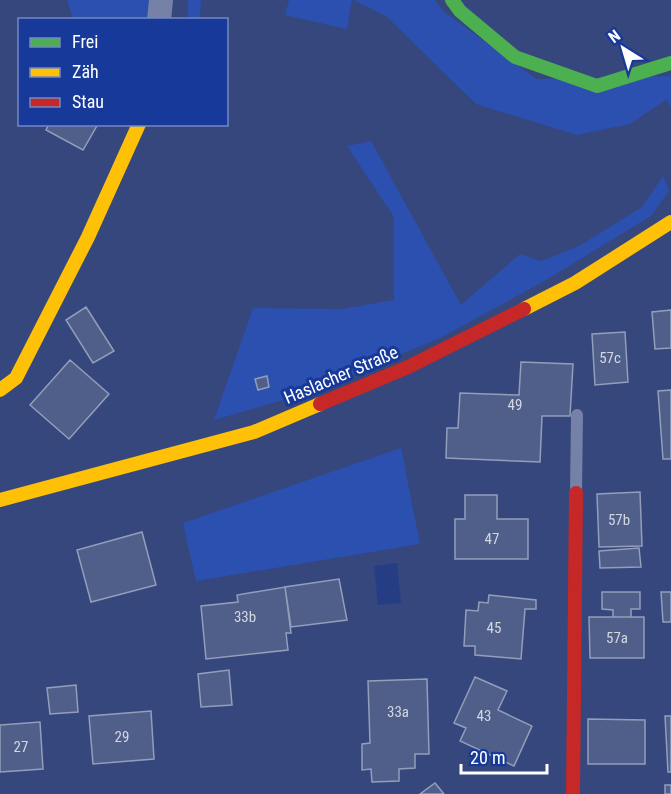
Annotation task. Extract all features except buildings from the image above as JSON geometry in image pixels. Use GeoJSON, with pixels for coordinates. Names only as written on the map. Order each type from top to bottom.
{"type":"FeatureCollection","features":[{"type":"Feature","properties":{"kind":"street"},"geometry":{"type":"LineString","coordinates":[[159,18],[160,0]]}},
{"type":"Feature","properties":{"kind":"street"},"geometry":{"type":"LineString","coordinates":[[452,0],[460,10],[515,57],[597,86],[671,63]]}},
{"type":"Feature","properties":{"kind":"street"},"geometry":{"type":"LineString","coordinates":[[0,390],[16,378],[88,237],[138,126]]}},
{"type":"Feature","properties":{"kind":"street","name":"Haslacher Straße"},"geometry":{"type":"LineString","coordinates":[[0,500],[265,427],[408,367],[575,283],[671,222]]}},
{"type":"Feature","properties":{"kind":"street"},"geometry":{"type":"LineString","coordinates":[[573,794],[576,493]]}},
{"type":"Feature","properties":{"kind":"lane"},"geometry":{"type":"LineString","coordinates":[[576,493],[577,416]]}},
{"type":"Feature","properties":{"kind":"shaded area"},"geometry":{"type":"Polygon","coordinates":[[[67,0],[152,0],[150,18],[73,18],[67,0]]]}},
{"type":"Feature","properties":{"kind":"shaded area"},"geometry":{"type":"Polygon","coordinates":[[[188,0],[201,0],[200,18],[188,18],[188,0]]]}},
{"type":"Feature","properties":{"kind":"shaded area"},"geometry":{"type":"Polygon","coordinates":[[[289,0],[352,0],[347,29],[285,15],[289,0]]]}},
{"type":"Feature","properties":{"kind":"shaded area"},"geometry":{"type":"Polygon","coordinates":[[[353,0],[435,0],[443,11],[536,79],[671,76],[671,108],[667,99],[630,124],[577,135],[476,104],[386,16],[353,0]]]}},
{"type":"Feature","properties":{"kind":"shaded area"},"geometry":{"type":"Polygon","coordinates":[[[371,141],[461,305],[520,254],[541,261],[579,246],[642,207],[663,176],[669,191],[651,216],[541,283],[440,338],[311,392],[214,420],[253,308],[342,309],[394,300],[394,217],[347,146],[371,141]]]}},
{"type":"Feature","properties":{"kind":"shaded area"},"geometry":{"type":"Polygon","coordinates":[[[401,448],[420,544],[196,581],[183,523],[401,448]]]}},
{"type":"Feature","properties":{"kind":"shaded area"},"geometry":{"type":"Polygon","coordinates":[[[397,563],[401,603],[378,605],[374,566],[397,563]]]}},
{"type":"Feature","properties":{"kind":"traffic: fast"},"geometry":{"type":"LineString","coordinates":[[452,0],[460,11],[515,57],[597,86],[671,63]]}},
{"type":"Feature","properties":{"kind":"traffic: slow"},"geometry":{"type":"LineString","coordinates":[[0,390],[16,378],[88,237],[138,126]]}},
{"type":"Feature","properties":{"kind":"traffic: slow"},"geometry":{"type":"LineString","coordinates":[[524,309],[575,283],[671,222]]}},
{"type":"Feature","properties":{"kind":"traffic: slow"},"geometry":{"type":"LineString","coordinates":[[0,500],[254,432],[320,404]]}},
{"type":"Feature","properties":{"kind":"traffic: jam"},"geometry":{"type":"LineString","coordinates":[[320,404],[408,367],[524,309]]}},
{"type":"Feature","properties":{"kind":"traffic: jam"},"geometry":{"type":"LineString","coordinates":[[573,794],[576,493]]}}]}
